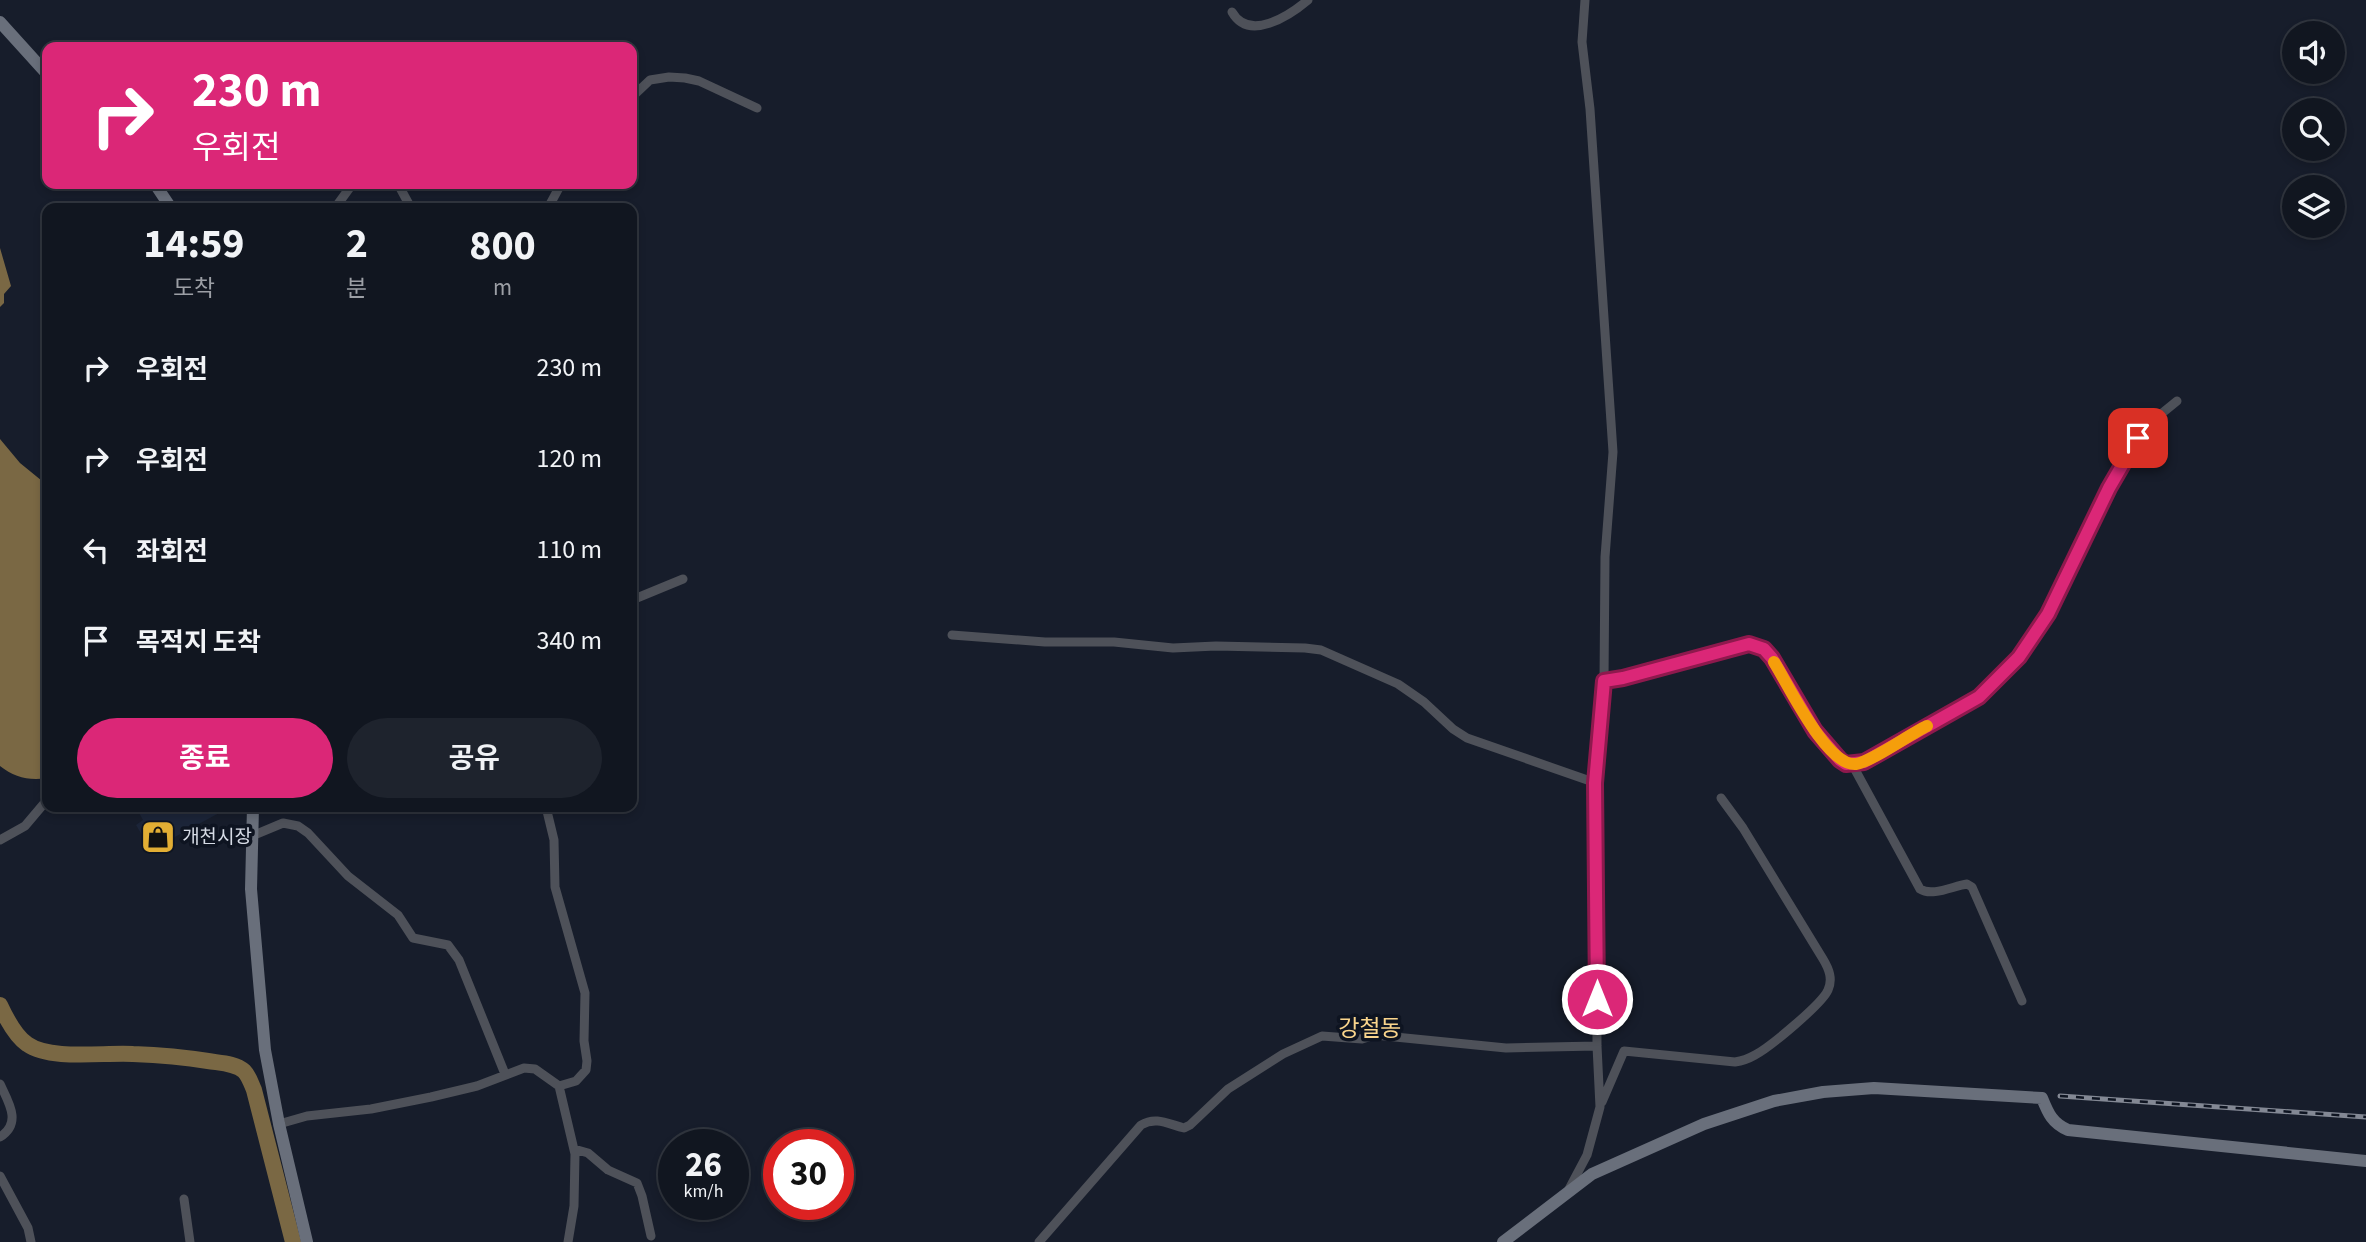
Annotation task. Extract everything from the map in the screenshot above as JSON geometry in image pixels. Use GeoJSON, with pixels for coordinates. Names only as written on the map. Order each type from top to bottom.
{"type":"FeatureCollection","features":[{"type":"Feature","properties":{"kind":"street"},"geometry":{"type":"LineString","coordinates":[[1232,12],[1241,23],[1250,26],[1262,25],[1281,19],[1308,0]]}},
{"type":"Feature","properties":{"kind":"street"},"geometry":{"type":"LineString","coordinates":[[1585,0],[1582,41],[1590,108],[1613,452],[1605,557],[1604,681],[1595,783],[1600,1107]]}},
{"type":"Feature","properties":{"kind":"street"},"geometry":{"type":"LineString","coordinates":[[0,22],[42,68]]}},
{"type":"Feature","properties":{"kind":"street"},"geometry":{"type":"LineString","coordinates":[[637,92],[650,80],[685,78],[699,80],[757,108]]}},
{"type":"Feature","properties":{"kind":"street"},"geometry":{"type":"LineString","coordinates":[[1604,681],[1749,644],[1756,645],[1772,658],[1815,731],[1840,760],[1852,764],[1864,762],[1979,697],[2019,657],[2048,614],[2129,451],[2150,424],[2177,401]]}},
{"type":"Feature","properties":{"kind":"street"},"geometry":{"type":"LineString","coordinates":[[637,598],[683,579]]}},
{"type":"Feature","properties":{"kind":"street"},"geometry":{"type":"LineString","coordinates":[[952,635],[1045,642],[1114,642],[1173,648],[1216,646],[1321,650],[1398,684],[1467,738],[1595,783]]}},
{"type":"Feature","properties":{"kind":"street"},"geometry":{"type":"LineString","coordinates":[[1852,764],[1920,889],[1932,892],[1967,884],[1972,887],[2022,1001]]}},
{"type":"Feature","properties":{"kind":"street"},"geometry":{"type":"LineString","coordinates":[[1566,1194],[1587,1155],[1600,1107],[1624,1051],[1735,1062],[1746,1060],[1759,1053],[1801,1019],[1824,997],[1829,988],[1829,969],[1824,959],[1743,828],[1721,798]]}},
{"type":"Feature","properties":{"kind":"street"},"geometry":{"type":"LineString","coordinates":[[0,840],[25,826],[42,806]]}},
{"type":"Feature","properties":{"kind":"street"},"geometry":{"type":"LineString","coordinates":[[253,812],[251,877],[265,1050],[279,1124],[307,1242]]}},
{"type":"Feature","properties":{"kind":"street"},"geometry":{"type":"LineString","coordinates":[[547,812],[554,840],[555,887],[585,993],[586,1070],[576,1082],[559,1086]]}},
{"type":"Feature","properties":{"kind":"street"},"geometry":{"type":"LineString","coordinates":[[252,836],[284,823],[298,826],[356,883],[398,915],[413,937],[448,945],[459,960],[505,1074]]}},
{"type":"Feature","properties":{"kind":"street"},"geometry":{"type":"LineString","coordinates":[[1039,1242],[1141,1125],[1150,1120],[1168,1122],[1184,1128],[1228,1089],[1283,1054],[1322,1036],[1362,1039],[1375,1035],[1506,1048],[1597,1046]]}},
{"type":"Feature","properties":{"kind":"street"},"geometry":{"type":"LineString","coordinates":[[279,1124],[307,1116],[371,1109],[431,1097],[477,1086],[524,1068],[535,1069],[559,1086],[574,1149],[574,1206],[568,1242]]}},
{"type":"Feature","properties":{"kind":"street"},"geometry":{"type":"LineString","coordinates":[[0,1084],[12,1116],[12,1124],[9,1131],[0,1136]]}},
{"type":"Feature","properties":{"kind":"street"},"geometry":{"type":"LineString","coordinates":[[1503,1242],[1592,1174],[1704,1124],[1774,1101],[1848,1089],[1906,1089],[2042,1098],[2057,1125],[2068,1130],[2366,1161]]}},
{"type":"Feature","properties":{"kind":"street"},"geometry":{"type":"LineString","coordinates":[[574,1149],[588,1153],[608,1170],[636,1183],[642,1196],[651,1236]]}},
{"type":"Feature","properties":{"kind":"street"},"geometry":{"type":"LineString","coordinates":[[0,1176],[28,1227],[31,1242]]}},
{"type":"Feature","properties":{"kind":"street"},"geometry":{"type":"LineString","coordinates":[[184,1199],[190,1242]]}},
{"type":"Feature","properties":{"kind":"shaded area"},"geometry":{"type":"Polygon","coordinates":[[[0,248],[11,286],[4,294],[4,303],[0,307],[0,248]]]}},
{"type":"Feature","properties":{"kind":"shaded area"},"geometry":{"type":"Polygon","coordinates":[[[0,439],[20,463],[42,481],[42,778],[22,777],[0,766],[0,439]]]}},
{"type":"Feature","properties":{"kind":"shaded area","name":"개천시장"},"geometry":{"type":"Polygon","coordinates":[[[139,812],[221,812],[151,850],[136,825],[143,820],[139,812]]]}},
{"type":"Feature","properties":{"kind":"waterway"},"geometry":{"type":"LineString","coordinates":[[0,1005],[19,1036],[37,1049],[78,1055],[180,1057],[227,1064],[244,1071],[254,1090],[293,1242]]}},
{"type":"Feature","properties":{"kind":"railway"},"geometry":{"type":"LineString","coordinates":[[2060,1096],[2366,1117]]}},
{"type":"Feature","properties":{"kind":"slow traffic"},"geometry":{"type":"LineString","coordinates":[[1774,662],[1815,731],[1846,764],[1864,762],[1927,726]]}},
{"type":"Feature","properties":{"kind":"place","name":"개천시장"},"geometry":{"type":"Point","coordinates":[158,837]}},
{"type":"Feature","properties":{"kind":"district","name":"강철동"},"geometry":{"type":"Point","coordinates":[1370,1028]}},
{"type":"Feature","properties":{"kind":"route"},"geometry":{"type":"LineString","coordinates":[[1597,999],[1595,783],[1604,681],[1749,644],[1756,645],[1772,658],[1815,731],[1840,760],[1846,764],[1864,762],[1979,697],[2019,657],[2048,614],[2109,488],[2138,438]]}}]}
